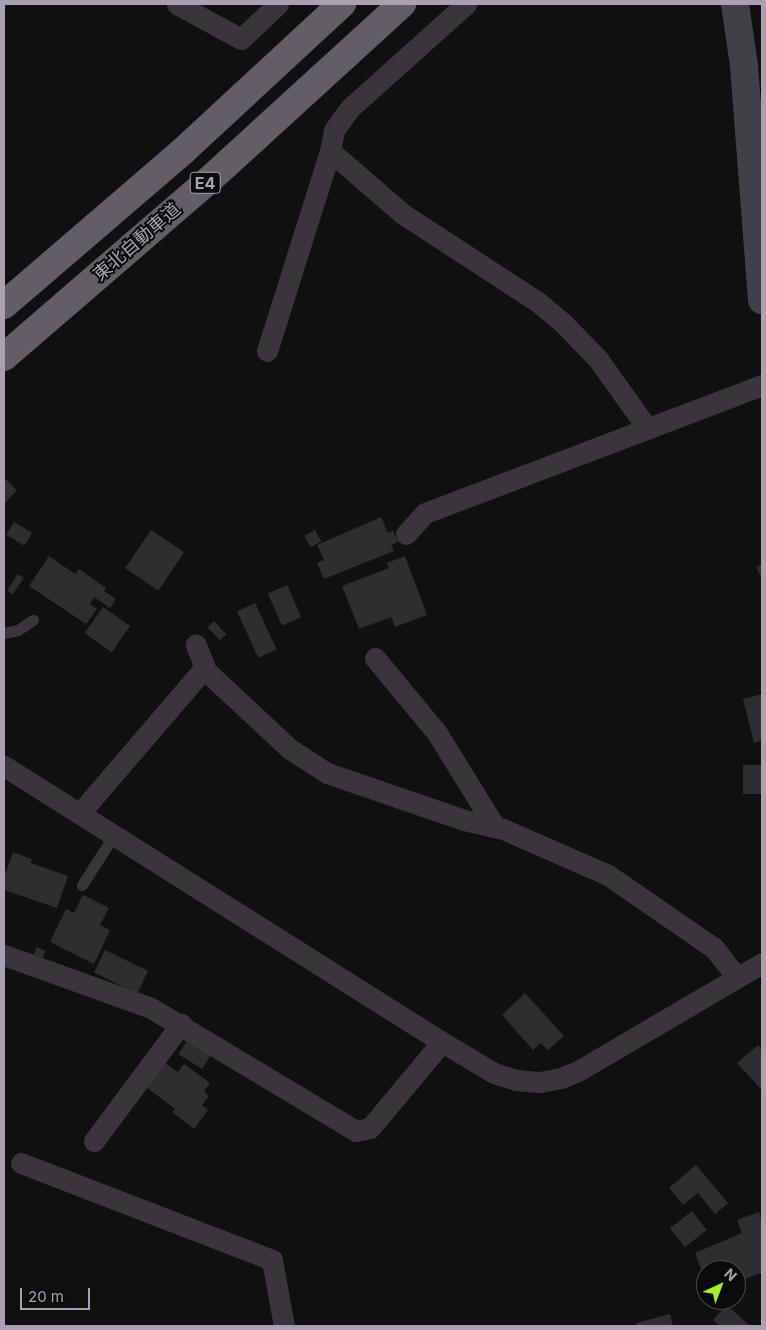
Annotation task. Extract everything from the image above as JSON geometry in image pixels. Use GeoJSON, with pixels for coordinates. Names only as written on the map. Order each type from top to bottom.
{"type":"FeatureCollection","features":[{"type":"Feature","properties":{"kind":"highway","name":"E4"},"geometry":{"type":"LineString","coordinates":[[4,305],[182,151],[342,4]]}},
{"type":"Feature","properties":{"kind":"highway","name":"東北自動車道"},"geometry":{"type":"LineString","coordinates":[[4,357],[208,181],[402,4]]}},
{"type":"Feature","properties":{"kind":"street"},"geometry":{"type":"LineString","coordinates":[[177,4],[241,39],[278,4]]}},
{"type":"Feature","properties":{"kind":"street"},"geometry":{"type":"LineString","coordinates":[[267,351],[330,151],[334,130],[350,108],[466,4]]}},
{"type":"Feature","properties":{"kind":"street"},"geometry":{"type":"LineString","coordinates":[[734,4],[744,66],[757,173],[762,300]]}},
{"type":"Feature","properties":{"kind":"street"},"geometry":{"type":"LineString","coordinates":[[330,151],[403,214],[538,302],[562,322],[598,359],[647,428]]}},
{"type":"Feature","properties":{"kind":"street"},"geometry":{"type":"LineString","coordinates":[[406,534],[425,513],[762,385]]}},
{"type":"Feature","properties":{"kind":"street"},"geometry":{"type":"LineString","coordinates":[[196,645],[203,668],[290,749],[327,773],[464,820],[495,827],[608,875],[714,948],[737,977]]}},
{"type":"Feature","properties":{"kind":"street"},"geometry":{"type":"LineString","coordinates":[[375,658],[437,734],[495,827]]}},
{"type":"Feature","properties":{"kind":"street"},"geometry":{"type":"LineString","coordinates":[[80,813],[203,668]]}},
{"type":"Feature","properties":{"kind":"street"},"geometry":{"type":"LineString","coordinates":[[4,766],[442,1042],[494,1073],[516,1080],[562,1078],[762,963]]}},
{"type":"Feature","properties":{"kind":"street"},"geometry":{"type":"LineString","coordinates":[[4,955],[104,990],[181,1024],[361,1132],[370,1128],[442,1042]]}},
{"type":"Feature","properties":{"kind":"street"},"geometry":{"type":"LineString","coordinates":[[94,1141],[181,1024]]}},
{"type":"Feature","properties":{"kind":"street"},"geometry":{"type":"LineString","coordinates":[[21,1163],[272,1260],[284,1326]]}},
{"type":"Feature","properties":{"kind":"lane"},"geometry":{"type":"LineString","coordinates":[[4,633],[18,630],[33,620]]}},
{"type":"Feature","properties":{"kind":"lane"},"geometry":{"type":"LineString","coordinates":[[82,886],[114,835]]}},
{"type":"Feature","properties":{"kind":"building"},"geometry":{"type":"Polygon","coordinates":[[[4,478],[17,490],[4,504],[4,478]]]}},
{"type":"Feature","properties":{"kind":"building"},"geometry":{"type":"Polygon","coordinates":[[[381,517],[388,533],[393,530],[398,542],[391,545],[394,551],[324,579],[317,563],[324,560],[317,545],[381,517]]]}},
{"type":"Feature","properties":{"kind":"building"},"geometry":{"type":"Polygon","coordinates":[[[14,522],[32,533],[24,546],[6,535],[14,522]]]}},
{"type":"Feature","properties":{"kind":"building"},"geometry":{"type":"Polygon","coordinates":[[[151,530],[184,552],[158,591],[125,568],[151,530]]]}},
{"type":"Feature","properties":{"kind":"building"},"geometry":{"type":"Polygon","coordinates":[[[315,530],[321,541],[311,547],[305,536],[315,530]]]}},
{"type":"Feature","properties":{"kind":"building"},"geometry":{"type":"Polygon","coordinates":[[[49,556],[75,574],[79,569],[106,588],[104,591],[116,599],[110,608],[94,597],[90,604],[97,609],[86,624],[29,586],[49,556]]]}},
{"type":"Feature","properties":{"kind":"building"},"geometry":{"type":"Polygon","coordinates":[[[405,556],[427,615],[395,627],[391,617],[359,629],[342,586],[389,568],[387,563],[405,556]]]}},
{"type":"Feature","properties":{"kind":"building"},"geometry":{"type":"Polygon","coordinates":[[[762,564],[762,579],[756,567],[762,564]]]}},
{"type":"Feature","properties":{"kind":"building"},"geometry":{"type":"Polygon","coordinates":[[[18,574],[24,578],[13,594],[7,591],[18,574]]]}},
{"type":"Feature","properties":{"kind":"building"},"geometry":{"type":"Polygon","coordinates":[[[287,585],[301,617],[282,626],[268,594],[287,585]]]}},
{"type":"Feature","properties":{"kind":"building"},"geometry":{"type":"Polygon","coordinates":[[[255,603],[277,649],[258,658],[237,611],[255,603]]]}},
{"type":"Feature","properties":{"kind":"building"},"geometry":{"type":"Polygon","coordinates":[[[103,607],[130,626],[112,652],[85,633],[103,607]]]}},
{"type":"Feature","properties":{"kind":"building"},"geometry":{"type":"Polygon","coordinates":[[[214,621],[226,634],[220,640],[207,627],[214,621]]]}},
{"type":"Feature","properties":{"kind":"building"},"geometry":{"type":"Polygon","coordinates":[[[762,694],[762,740],[754,743],[743,699],[762,694]]]}},
{"type":"Feature","properties":{"kind":"building"},"geometry":{"type":"Polygon","coordinates":[[[743,765],[762,765],[762,794],[743,794],[743,765]]]}},
{"type":"Feature","properties":{"kind":"building"},"geometry":{"type":"Polygon","coordinates":[[[13,852],[32,859],[31,863],[68,876],[57,908],[4,890],[4,878],[13,852]]]}},
{"type":"Feature","properties":{"kind":"building"},"geometry":{"type":"Polygon","coordinates":[[[83,895],[109,908],[100,925],[110,930],[94,964],[50,942],[66,909],[74,913],[83,895]]]}},
{"type":"Feature","properties":{"kind":"building"},"geometry":{"type":"Polygon","coordinates":[[[37,947],[46,951],[42,959],[34,954],[37,947]]]}},
{"type":"Feature","properties":{"kind":"building"},"geometry":{"type":"Polygon","coordinates":[[[105,950],[148,971],[137,994],[94,972],[105,950]]]}},
{"type":"Feature","properties":{"kind":"building"},"geometry":{"type":"Polygon","coordinates":[[[525,993],[564,1036],[548,1050],[541,1043],[533,1050],[502,1015],[525,993]]]}},
{"type":"Feature","properties":{"kind":"building"},"geometry":{"type":"Polygon","coordinates":[[[188,1039],[212,1054],[202,1069],[178,1054],[188,1039]]]}},
{"type":"Feature","properties":{"kind":"building"},"geometry":{"type":"Polygon","coordinates":[[[758,1045],[762,1050],[761,1089],[737,1063],[758,1045]]]}},
{"type":"Feature","properties":{"kind":"building"},"geometry":{"type":"Polygon","coordinates":[[[164,1062],[178,1072],[184,1064],[210,1083],[204,1091],[209,1096],[202,1105],[208,1110],[194,1129],[172,1112],[175,1109],[146,1087],[164,1062]]]}},
{"type":"Feature","properties":{"kind":"building"},"geometry":{"type":"Polygon","coordinates":[[[696,1165],[728,1203],[715,1214],[698,1193],[683,1205],[669,1188],[696,1165]]]}},
{"type":"Feature","properties":{"kind":"building"},"geometry":{"type":"Polygon","coordinates":[[[692,1211],[707,1230],[685,1247],[670,1228],[692,1211]]]}},
{"type":"Feature","properties":{"kind":"building"},"geometry":{"type":"Polygon","coordinates":[[[759,1212],[762,1221],[761,1273],[746,1279],[746,1260],[698,1260],[695,1253],[742,1233],[737,1220],[759,1212]]]}},
{"type":"Feature","properties":{"kind":"building"},"geometry":{"type":"Polygon","coordinates":[[[722,1310],[732,1310],[750,1326],[720,1326],[713,1320],[722,1310]]]}},
{"type":"Feature","properties":{"kind":"building"},"geometry":{"type":"Polygon","coordinates":[[[670,1314],[673,1326],[637,1326],[636,1323],[670,1314]]]}}]}
